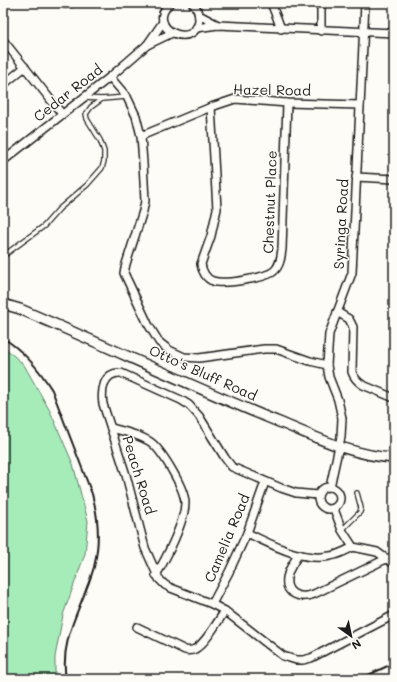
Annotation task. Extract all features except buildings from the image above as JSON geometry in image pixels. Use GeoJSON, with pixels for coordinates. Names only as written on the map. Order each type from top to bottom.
{"type":"FeatureCollection","features":[{"type":"Feature","properties":{"kind":"main road","name":"Otto's Bluff Road"},"geometry":{"type":"LineString","coordinates":[[3,304],[44,319],[338,446],[353,451],[394,458]]}},
{"type":"Feature","properties":{"kind":"street"},"geometry":{"type":"LineString","coordinates":[[64,3],[71,3]]}},
{"type":"Feature","properties":{"kind":"street","name":"Cedar Road"},"geometry":{"type":"LineString","coordinates":[[3,161],[110,77],[147,45],[163,22],[162,15],[165,7],[170,3]]}},
{"type":"Feature","properties":{"kind":"street"},"geometry":{"type":"LineString","coordinates":[[163,22],[166,29],[178,36],[191,33],[199,22],[198,9],[192,3]]}},
{"type":"Feature","properties":{"kind":"street"},"geometry":{"type":"LineString","coordinates":[[271,3],[280,29]]}},
{"type":"Feature","properties":{"kind":"street"},"geometry":{"type":"LineString","coordinates":[[321,3],[321,31]]}},
{"type":"Feature","properties":{"kind":"street","name":"Syringa Road"},"geometry":{"type":"LineString","coordinates":[[330,487],[341,433],[342,418],[329,377],[327,364],[329,334],[352,273],[364,3]]}},
{"type":"Feature","properties":{"kind":"street"},"geometry":{"type":"LineString","coordinates":[[199,15],[218,25]]}},
{"type":"Feature","properties":{"kind":"street"},"geometry":{"type":"LineString","coordinates":[[196,28],[218,25],[321,31],[394,33]]}},
{"type":"Feature","properties":{"kind":"street","name":"Cedar Road"},"geometry":{"type":"LineString","coordinates":[[147,45],[172,33]]}},
{"type":"Feature","properties":{"kind":"street"},"geometry":{"type":"LineString","coordinates":[[3,40],[62,114]]}},
{"type":"Feature","properties":{"kind":"street"},"geometry":{"type":"LineString","coordinates":[[3,85],[25,67]]}},
{"type":"Feature","properties":{"kind":"street"},"geometry":{"type":"LineString","coordinates":[[110,77],[127,97],[136,116],[141,136],[145,202],[124,274],[148,324],[159,342],[169,350],[184,357],[199,358],[259,349],[276,349],[310,361],[327,364]]}},
{"type":"Feature","properties":{"kind":"street","name":"Hazel Road"},"geometry":{"type":"LineString","coordinates":[[141,136],[211,107],[235,99],[287,103],[360,105]]}},
{"type":"Feature","properties":{"kind":"street","name":"Chestnut Place"},"geometry":{"type":"LineString","coordinates":[[211,107],[217,209],[211,236],[201,264],[207,277],[213,281],[225,282],[261,278],[274,271],[280,263],[282,249],[287,103]]}},
{"type":"Feature","properties":{"kind":"street"},"geometry":{"type":"LineString","coordinates":[[356,177],[394,179]]}},
{"type":"Feature","properties":{"kind":"street"},"geometry":{"type":"LineString","coordinates":[[337,312],[349,319],[353,327],[352,372],[354,377],[363,385],[394,398]]}},
{"type":"Feature","properties":{"kind":"street"},"geometry":{"type":"LineString","coordinates":[[111,428],[103,404],[101,394],[102,388],[110,376],[121,373],[189,405],[199,416],[224,458],[232,467],[265,482],[296,493],[318,495]]}},
{"type":"Feature","properties":{"kind":"street","name":"Peach Road"},"geometry":{"type":"LineString","coordinates":[[111,428],[134,434],[150,441],[175,476],[183,491],[185,505],[179,527],[156,575]]}},
{"type":"Feature","properties":{"kind":"street","name":"Peach Road"},"geometry":{"type":"LineString","coordinates":[[111,428],[134,503],[145,548],[156,575],[165,585],[212,604],[225,611],[283,656],[296,660],[311,658],[394,615]]}},
{"type":"Feature","properties":{"kind":"street","name":"Camelia Road"},"geometry":{"type":"LineString","coordinates":[[212,604],[229,572],[246,533],[265,482]]}},
{"type":"Feature","properties":{"kind":"street"},"geometry":{"type":"LineString","coordinates":[[330,487],[336,490],[340,496],[339,503],[334,508],[326,509],[320,506],[318,502],[318,495],[322,490],[330,487]]}},
{"type":"Feature","properties":{"kind":"street"},"geometry":{"type":"LineString","coordinates":[[334,508],[342,530],[353,547]]}},
{"type":"Feature","properties":{"kind":"street"},"geometry":{"type":"LineString","coordinates":[[246,533],[299,554],[320,557],[329,556],[353,547],[377,552],[388,558],[394,564]]}},
{"type":"Feature","properties":{"kind":"street"},"geometry":{"type":"LineString","coordinates":[[299,554],[288,573],[287,582],[291,592],[303,597],[314,594],[388,558]]}},
{"type":"Feature","properties":{"kind":"street"},"geometry":{"type":"LineString","coordinates":[[137,627],[185,650],[191,651],[204,642],[225,611]]}},
{"type":"Feature","properties":{"kind":"lane"},"geometry":{"type":"LineString","coordinates":[[83,98],[102,99],[127,97]]}},
{"type":"Feature","properties":{"kind":"lane"},"geometry":{"type":"LineString","coordinates":[[3,256],[44,226],[59,209],[87,185],[102,168],[104,150],[100,140],[87,119],[86,114],[90,107],[102,99]]}},
{"type":"Feature","properties":{"kind":"lane"},"geometry":{"type":"LineString","coordinates":[[342,530],[360,512],[361,508],[357,492]]}},
{"type":"Feature","properties":{"kind":"green space"},"geometry":{"type":"Polygon","coordinates":[[[3,346],[24,365],[50,411],[73,464],[88,521],[85,554],[63,615],[55,657],[55,679],[3,679],[3,346]]]}},
{"type":"Feature","properties":{"kind":"railway"},"geometry":{"type":"LineString","coordinates":[[3,338],[11,343],[30,361],[52,390],[92,494],[96,513],[98,531],[96,558],[69,635],[66,649],[66,679]]}},
{"type":"Feature","properties":{"kind":"railway"},"geometry":{"type":"LineString","coordinates":[[360,679],[394,663]]}}]}
